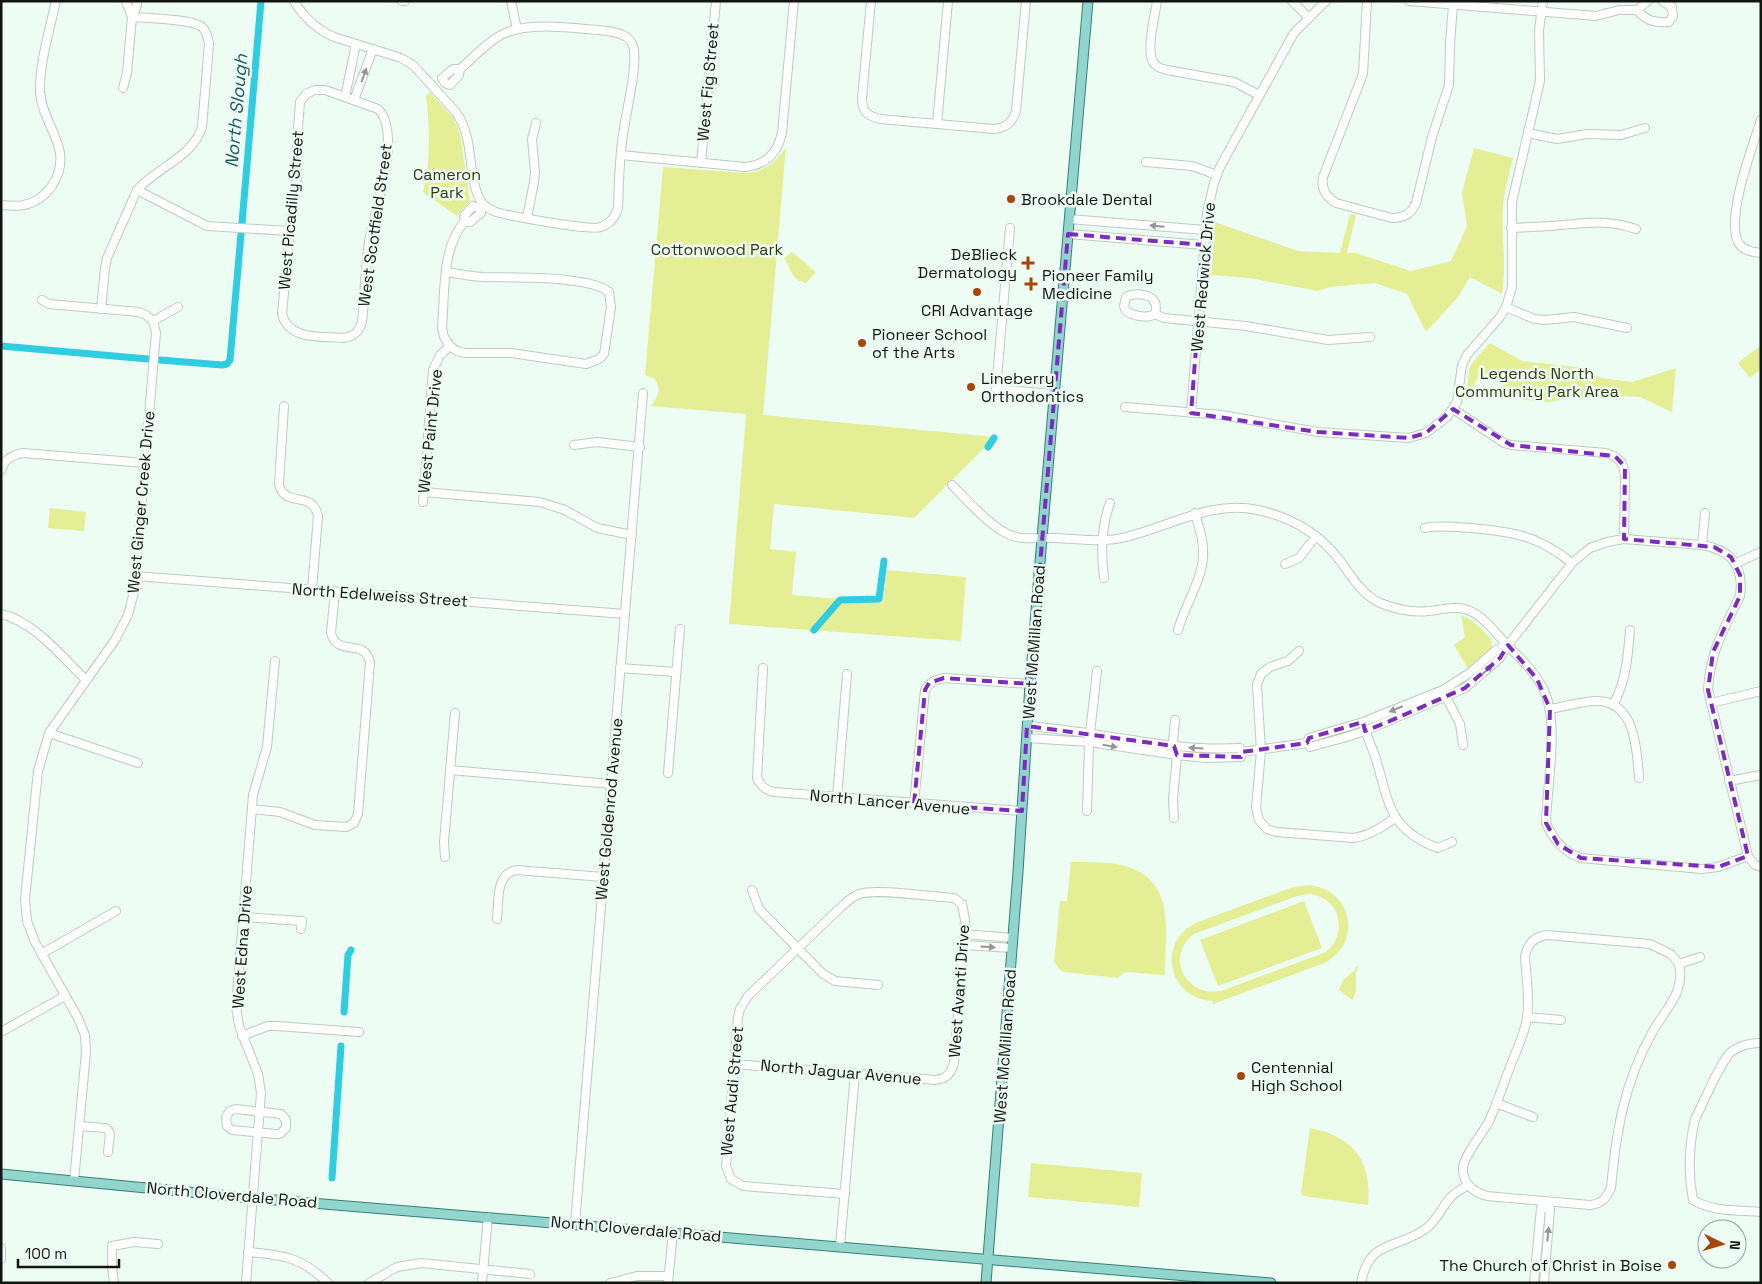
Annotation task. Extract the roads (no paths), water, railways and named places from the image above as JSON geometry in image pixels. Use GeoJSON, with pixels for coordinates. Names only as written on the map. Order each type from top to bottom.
{"type":"FeatureCollection","features":[{"type":"Feature","properties":{"kind":"main road","name":"West McMillan Road"},"geometry":{"type":"LineString","coordinates":[[986,1283],[1053,394],[1088,1]]}},
{"type":"Feature","properties":{"kind":"main road","name":"North Cloverdale Road"},"geometry":{"type":"LineString","coordinates":[[1,1174],[253,1198],[1271,1283]]}},
{"type":"Feature","properties":{"kind":"street"},"geometry":{"type":"LineString","coordinates":[[1,205],[17,206],[34,201],[50,189],[56,179],[60,154],[44,112],[40,89],[56,1]]}},
{"type":"Feature","properties":{"kind":"street"},"geometry":{"type":"LineString","coordinates":[[126,1],[132,17]]}},
{"type":"Feature","properties":{"kind":"street"},"geometry":{"type":"LineString","coordinates":[[123,88],[127,73],[132,17],[137,5],[136,1]]}},
{"type":"Feature","properties":{"kind":"street"},"geometry":{"type":"LineString","coordinates":[[294,1],[300,11],[317,28],[334,37],[401,58],[412,65],[455,110],[464,126],[481,213],[470,222],[465,221],[455,235],[449,249],[442,328],[444,337],[450,346],[466,354],[511,353],[586,364],[599,359],[604,354],[611,308],[608,292],[596,285],[520,276],[481,277],[447,272]]}},
{"type":"Feature","properties":{"kind":"street"},"geometry":{"type":"LineString","coordinates":[[511,1],[517,29]]}},
{"type":"Feature","properties":{"kind":"street","name":"West Fig Street"},"geometry":{"type":"LineString","coordinates":[[701,163],[716,1]]}},
{"type":"Feature","properties":{"kind":"street"},"geometry":{"type":"LineString","coordinates":[[621,155],[745,167],[755,166],[771,157],[777,149],[782,133],[794,1]]}},
{"type":"Feature","properties":{"kind":"street"},"geometry":{"type":"LineString","coordinates":[[871,1],[862,98],[865,112],[878,118],[994,129],[1002,129],[1014,119],[1026,1]]}},
{"type":"Feature","properties":{"kind":"street"},"geometry":{"type":"LineString","coordinates":[[937,124],[948,1]]}},
{"type":"Feature","properties":{"kind":"street"},"geometry":{"type":"LineString","coordinates":[[1157,1],[1150,50],[1154,62],[1159,68],[1234,82],[1259,95]]}},
{"type":"Feature","properties":{"kind":"street"},"geometry":{"type":"LineString","coordinates":[[1292,1],[1308,17]]}},
{"type":"Feature","properties":{"kind":"street","name":"West Redwick Drive"},"geometry":{"type":"LineString","coordinates":[[1191,412],[1204,245],[1210,198],[1217,175],[1294,33],[1326,1]]}},
{"type":"Feature","properties":{"kind":"street"},"geometry":{"type":"LineString","coordinates":[[1367,1],[1363,74],[1322,177],[1322,185],[1324,192],[1336,203],[1392,218],[1400,218],[1407,215],[1413,210],[1416,203],[1432,137],[1449,85],[1450,44],[1454,5]]}},
{"type":"Feature","properties":{"kind":"street"},"geometry":{"type":"LineString","coordinates":[[1409,1],[1596,16],[1619,10],[1637,10],[1648,1]]}},
{"type":"Feature","properties":{"kind":"street"},"geometry":{"type":"LineString","coordinates":[[1124,407],[1222,415],[1318,432],[1409,438],[1426,434],[1447,417],[1454,409],[1459,394],[1462,365],[1467,355],[1500,317],[1506,307],[1512,287],[1511,228],[1514,189],[1540,81],[1539,30],[1543,1]]}},
{"type":"Feature","properties":{"kind":"street"},"geometry":{"type":"LineString","coordinates":[[1637,10],[1647,19],[1669,22],[1673,16],[1672,7],[1662,1]]}},
{"type":"Feature","properties":{"kind":"street"},"geometry":{"type":"LineString","coordinates":[[101,309],[107,258],[137,190],[144,182],[191,147],[199,137],[202,128],[209,44],[207,34],[202,27],[191,22],[132,17]]}},
{"type":"Feature","properties":{"kind":"street"},"geometry":{"type":"LineString","coordinates":[[437,90],[445,84],[442,78],[452,69],[460,70],[493,40],[517,29],[538,26],[608,31],[620,33],[633,46],[634,63],[621,155],[618,208],[608,224],[599,228],[587,227],[527,218],[497,212],[481,206]]}},
{"type":"Feature","properties":{"kind":"street"},"geometry":{"type":"LineString","coordinates":[[356,44],[345,97],[354,100],[373,49]]}},
{"type":"Feature","properties":{"kind":"street","name":"West Picadilly Street"},"geometry":{"type":"LineString","coordinates":[[288,327],[282,314],[289,231],[297,178],[300,102],[306,94],[315,90],[325,90],[345,97]]}},
{"type":"Feature","properties":{"kind":"street","name":"West Scotfield Street"},"geometry":{"type":"LineString","coordinates":[[288,327],[293,332],[301,334],[344,338],[356,334],[362,322],[370,239],[386,167],[387,122],[384,114],[378,109],[354,100]]}},
{"type":"Feature","properties":{"kind":"street"},"geometry":{"type":"LineString","coordinates":[[1761,120],[1737,199],[1734,231],[1740,246],[1751,252],[1761,253]]}},
{"type":"Feature","properties":{"kind":"street"},"geometry":{"type":"LineString","coordinates":[[527,218],[534,177],[532,139],[536,123]]}},
{"type":"Feature","properties":{"kind":"street"},"geometry":{"type":"LineString","coordinates":[[1528,133],[1557,139],[1587,134],[1622,135],[1645,128]]}},
{"type":"Feature","properties":{"kind":"street"},"geometry":{"type":"LineString","coordinates":[[1146,162],[1192,166],[1217,175]]}},
{"type":"Feature","properties":{"kind":"street"},"geometry":{"type":"LineString","coordinates":[[137,190],[207,226],[289,231]]}},
{"type":"Feature","properties":{"kind":"street"},"geometry":{"type":"LineString","coordinates":[[1069,220],[1206,230]]}},
{"type":"Feature","properties":{"kind":"street"},"geometry":{"type":"LineString","coordinates":[[1511,228],[1600,221],[1618,223],[1636,229]]}},
{"type":"Feature","properties":{"kind":"street"},"geometry":{"type":"LineString","coordinates":[[1010,228],[996,389],[1053,394]]}},
{"type":"Feature","properties":{"kind":"street"},"geometry":{"type":"LineString","coordinates":[[1068,234],[1204,245]]}},
{"type":"Feature","properties":{"kind":"street"},"geometry":{"type":"LineString","coordinates":[[42,300],[49,304],[139,312],[146,315],[153,322],[178,307]]}},
{"type":"Feature","properties":{"kind":"street"},"geometry":{"type":"LineString","coordinates":[[1506,307],[1534,319],[1574,317],[1627,328]]}},
{"type":"Feature","properties":{"kind":"street"},"geometry":{"type":"LineString","coordinates":[[1155,314],[1164,318],[1262,328],[1328,340],[1370,337]]}},
{"type":"Feature","properties":{"kind":"street","name":"West Ginger Creek Drive"},"geometry":{"type":"LineString","coordinates":[[74,1181],[86,1052],[85,1034],[35,942],[27,921],[25,899],[38,771],[49,733],[115,640],[128,615],[134,592],[156,333],[153,322]]}},
{"type":"Feature","properties":{"kind":"street","name":"West Paint Drive"},"geometry":{"type":"LineString","coordinates":[[423,502],[433,370],[440,355],[450,346]]}},
{"type":"Feature","properties":{"kind":"street","name":"West Goldenrod Avenue"},"geometry":{"type":"LineString","coordinates":[[575,1224],[643,393]]}},
{"type":"Feature","properties":{"kind":"street"},"geometry":{"type":"LineString","coordinates":[[284,406],[280,489],[287,497],[309,502],[317,510],[318,516],[312,590]]}},
{"type":"Feature","properties":{"kind":"street"},"geometry":{"type":"LineString","coordinates":[[1454,409],[1504,443],[1606,454],[1621,460],[1625,467],[1624,539]]}},
{"type":"Feature","properties":{"kind":"street"},"geometry":{"type":"LineString","coordinates":[[574,445],[596,442],[640,447]]}},
{"type":"Feature","properties":{"kind":"street"},"geometry":{"type":"LineString","coordinates":[[1,471],[7,459],[14,454],[22,453],[145,463]]}},
{"type":"Feature","properties":{"kind":"street"},"geometry":{"type":"LineString","coordinates":[[952,485],[998,529],[1019,538],[1094,541],[1128,537],[1195,513],[1226,508],[1257,510],[1290,520],[1316,536],[1332,551],[1358,585],[1379,602],[1416,612],[1460,608],[1469,611],[1486,623],[1531,670],[1543,688],[1550,709],[1552,726],[1546,823],[1552,836],[1564,850],[1581,858],[1588,859],[1702,869],[1748,856]]}},
{"type":"Feature","properties":{"kind":"street"},"geometry":{"type":"LineString","coordinates":[[424,492],[540,502],[565,510],[597,528],[632,535]]}},
{"type":"Feature","properties":{"kind":"street"},"geometry":{"type":"LineString","coordinates":[[1104,578],[1102,564],[1103,540],[1106,514],[1110,504]]}},
{"type":"Feature","properties":{"kind":"street"},"geometry":{"type":"LineString","coordinates":[[1178,630],[1182,613],[1202,565],[1202,541],[1195,513]]}},
{"type":"Feature","properties":{"kind":"street"},"geometry":{"type":"LineString","coordinates":[[1702,545],[1705,513]]}},
{"type":"Feature","properties":{"kind":"street"},"geometry":{"type":"LineString","coordinates":[[1425,528],[1441,526],[1515,533],[1549,546],[1572,563]]}},
{"type":"Feature","properties":{"kind":"street"},"geometry":{"type":"LineString","coordinates":[[1284,564],[1299,558],[1316,536]]}},
{"type":"Feature","properties":{"kind":"street"},"geometry":{"type":"LineString","coordinates":[[1242,752],[1261,751],[1307,743],[1309,738],[1364,726],[1444,693],[1465,688],[1500,658],[1572,563],[1590,548],[1624,539],[1714,547],[1723,551],[1736,563],[1742,586],[1740,596],[1713,652],[1708,690],[1748,856],[1754,865],[1761,867]]}},
{"type":"Feature","properties":{"kind":"street"},"geometry":{"type":"LineString","coordinates":[[1736,563],[1761,552]]}},
{"type":"Feature","properties":{"kind":"street","name":"North Edelweiss Street"},"geometry":{"type":"LineString","coordinates":[[135,576],[624,614]]}},
{"type":"Feature","properties":{"kind":"street"},"geometry":{"type":"LineString","coordinates":[[252,810],[280,812],[315,824],[346,827],[354,823],[358,814],[370,662],[369,656],[365,651],[341,647],[333,639],[331,633],[334,592]]}},
{"type":"Feature","properties":{"kind":"street"},"geometry":{"type":"LineString","coordinates":[[1,614],[24,624],[40,636],[86,680]]}},
{"type":"Feature","properties":{"kind":"street"},"geometry":{"type":"LineString","coordinates":[[668,774],[680,629]]}},
{"type":"Feature","properties":{"kind":"street"},"geometry":{"type":"LineString","coordinates":[[1613,705],[1624,683],[1630,630]]}},
{"type":"Feature","properties":{"kind":"street"},"geometry":{"type":"LineString","coordinates":[[1300,651],[1288,661],[1270,667],[1260,674],[1257,685],[1261,751],[1256,808],[1259,820],[1268,829],[1276,832],[1354,838],[1364,837],[1395,818]]}},
{"type":"Feature","properties":{"kind":"street","name":"West Edna Drive"},"geometry":{"type":"LineString","coordinates":[[246,1283],[258,1133],[260,1082],[242,1036],[236,1006],[252,810],[255,786],[267,747],[275,661]]}},
{"type":"Feature","properties":{"kind":"street"},"geometry":{"type":"LineString","coordinates":[[620,668],[676,672]]}},
{"type":"Feature","properties":{"kind":"street","name":"North Lancer Avenue"},"geometry":{"type":"LineString","coordinates":[[763,668],[756,778],[766,790],[837,798],[1022,811]]}},
{"type":"Feature","properties":{"kind":"street"},"geometry":{"type":"LineString","coordinates":[[1087,811],[1089,742],[1097,671]]}},
{"type":"Feature","properties":{"kind":"street"},"geometry":{"type":"LineString","coordinates":[[837,798],[847,674]]}},
{"type":"Feature","properties":{"kind":"street"},"geometry":{"type":"LineString","coordinates":[[914,804],[924,690],[929,683],[936,679],[944,678],[1030,684]]}},
{"type":"Feature","properties":{"kind":"street"},"geometry":{"type":"LineString","coordinates":[[1711,703],[1761,691]]}},
{"type":"Feature","properties":{"kind":"street"},"geometry":{"type":"LineString","coordinates":[[1444,693],[1460,724],[1463,745]]}},
{"type":"Feature","properties":{"kind":"street"},"geometry":{"type":"LineString","coordinates":[[1550,709],[1595,701],[1606,701],[1623,712],[1631,725],[1638,761],[1639,778]]}},
{"type":"Feature","properties":{"kind":"street"},"geometry":{"type":"LineString","coordinates":[[445,858],[444,842],[455,713]]}},
{"type":"Feature","properties":{"kind":"street"},"geometry":{"type":"LineString","coordinates":[[1174,818],[1173,799],[1177,756],[1174,746],[1175,720]]}},
{"type":"Feature","properties":{"kind":"street"},"geometry":{"type":"LineString","coordinates":[[1027,726],[1073,730],[1174,746],[1215,749],[1240,748],[1242,752]]}},
{"type":"Feature","properties":{"kind":"street"},"geometry":{"type":"LineString","coordinates":[[1364,726],[1375,758],[1385,798],[1395,818],[1409,832],[1427,844],[1438,848],[1452,842]]}},
{"type":"Feature","properties":{"kind":"street"},"geometry":{"type":"LineString","coordinates":[[49,733],[138,763]]}},
{"type":"Feature","properties":{"kind":"street"},"geometry":{"type":"LineString","coordinates":[[1027,738],[1089,742],[1177,756],[1227,758],[1240,757],[1242,752]]}},
{"type":"Feature","properties":{"kind":"street"},"geometry":{"type":"LineString","coordinates":[[450,770],[611,784]]}},
{"type":"Feature","properties":{"kind":"street"},"geometry":{"type":"LineString","coordinates":[[1729,781],[1761,775]]}},
{"type":"Feature","properties":{"kind":"street"},"geometry":{"type":"LineString","coordinates":[[497,920],[500,883],[510,871],[518,870],[603,877]]}},
{"type":"Feature","properties":{"kind":"street"},"geometry":{"type":"LineString","coordinates":[[752,890],[759,909],[828,978],[843,982],[878,985]]}},
{"type":"Feature","properties":{"kind":"street","name":"West Avanti Drive"},"geometry":{"type":"LineString","coordinates":[[798,948],[851,898],[858,894],[874,892],[954,898],[962,904],[965,920],[954,1063],[947,1077]]}},
{"type":"Feature","properties":{"kind":"street"},"geometry":{"type":"LineString","coordinates":[[41,954],[116,911]]}},
{"type":"Feature","properties":{"kind":"street"},"geometry":{"type":"LineString","coordinates":[[243,917],[302,921],[301,929]]}},
{"type":"Feature","properties":{"kind":"street"},"geometry":{"type":"LineString","coordinates":[[964,934],[1013,938]]}},
{"type":"Feature","properties":{"kind":"street"},"geometry":{"type":"LineString","coordinates":[[1547,935],[1650,944],[1671,954],[1679,964],[1681,974],[1679,989],[1673,1002],[1652,1033],[1632,1075],[1619,1118],[1611,1188],[1602,1202],[1590,1205],[1546,1205],[1478,1194],[1468,1185],[1464,1177],[1463,1166],[1466,1157],[1481,1137],[1524,1030],[1527,1017],[1525,956],[1527,948],[1533,940],[1547,935]]}},
{"type":"Feature","properties":{"kind":"street"},"geometry":{"type":"LineString","coordinates":[[963,945],[1012,948]]}},
{"type":"Feature","properties":{"kind":"street","name":"West Audi Street"},"geometry":{"type":"LineString","coordinates":[[798,948],[743,1002],[738,1017],[726,1166],[731,1179],[743,1186],[845,1194]]}},
{"type":"Feature","properties":{"kind":"street"},"geometry":{"type":"LineString","coordinates":[[1679,964],[1700,957]]}},
{"type":"Feature","properties":{"kind":"street"},"geometry":{"type":"LineString","coordinates":[[1,1032],[65,996]]}},
{"type":"Feature","properties":{"kind":"street"},"geometry":{"type":"LineString","coordinates":[[1527,1017],[1561,1020]]}},
{"type":"Feature","properties":{"kind":"street"},"geometry":{"type":"LineString","coordinates":[[242,1036],[268,1026],[359,1032]]}},
{"type":"Feature","properties":{"kind":"street"},"geometry":{"type":"LineString","coordinates":[[1761,1043],[1748,1043],[1738,1048],[1725,1059],[1695,1119],[1689,1182],[1693,1200],[1704,1206],[1718,1209],[1761,1212]]}},
{"type":"Feature","properties":{"kind":"street","name":"North Jaguar Avenue"},"geometry":{"type":"LineString","coordinates":[[734,1064],[935,1080],[947,1077]]}},
{"type":"Feature","properties":{"kind":"street"},"geometry":{"type":"LineString","coordinates":[[840,1246],[855,1073]]}},
{"type":"Feature","properties":{"kind":"street"},"geometry":{"type":"LineString","coordinates":[[1496,1103],[1533,1117]]}},
{"type":"Feature","properties":{"kind":"street"},"geometry":{"type":"LineString","coordinates":[[230,1111],[259,1111],[284,1116],[287,1124],[284,1130],[280,1134],[258,1133],[232,1130],[227,1126],[226,1117],[230,1111]]}},
{"type":"Feature","properties":{"kind":"street"},"geometry":{"type":"LineString","coordinates":[[79,1126],[105,1128],[108,1130],[110,1134],[108,1152]]}},
{"type":"Feature","properties":{"kind":"street"},"geometry":{"type":"LineString","coordinates":[[1361,1283],[1363,1270],[1372,1256],[1384,1247],[1426,1229],[1450,1198],[1468,1185]]}},
{"type":"Feature","properties":{"kind":"street"},"geometry":{"type":"LineString","coordinates":[[1534,1283],[1541,1208],[1546,1205]]}},
{"type":"Feature","properties":{"kind":"street"},"geometry":{"type":"LineString","coordinates":[[1544,1283],[1550,1210],[1546,1205]]}},
{"type":"Feature","properties":{"kind":"street"},"geometry":{"type":"LineString","coordinates":[[482,1283],[488,1217]]}},
{"type":"Feature","properties":{"kind":"street"},"geometry":{"type":"LineString","coordinates":[[610,1283],[637,1276],[668,1279],[673,1232]]}},
{"type":"Feature","properties":{"kind":"street"},"geometry":{"type":"LineString","coordinates":[[114,1283],[112,1246],[134,1242],[158,1244]]}},
{"type":"Feature","properties":{"kind":"street"},"geometry":{"type":"LineString","coordinates":[[1,1248],[1,1259]]}},
{"type":"Feature","properties":{"kind":"street"},"geometry":{"type":"LineString","coordinates":[[248,1252],[272,1254],[298,1261],[310,1267],[328,1283]]}},
{"type":"Feature","properties":{"kind":"street"},"geometry":{"type":"LineString","coordinates":[[369,1283],[386,1272],[408,1264],[421,1263],[530,1274]]}},
{"type":"Feature","properties":{"kind":"waterway","name":"North Slough"},"geometry":{"type":"LineString","coordinates":[[242,223],[261,1]]}},
{"type":"Feature","properties":{"kind":"waterway","name":"North Slough"},"geometry":{"type":"LineString","coordinates":[[160,360],[222,365],[227,364],[230,360],[241,234]]}},
{"type":"Feature","properties":{"kind":"waterway","name":"North Slough"},"geometry":{"type":"LineString","coordinates":[[1,346],[148,359]]}},
{"type":"Feature","properties":{"kind":"waterway"},"geometry":{"type":"LineString","coordinates":[[988,447],[994,438]]}},
{"type":"Feature","properties":{"kind":"waterway"},"geometry":{"type":"LineString","coordinates":[[814,630],[840,600],[879,599],[884,561]]}},
{"type":"Feature","properties":{"kind":"waterway"},"geometry":{"type":"LineString","coordinates":[[344,1012],[348,955],[351,950]]}},
{"type":"Feature","properties":{"kind":"waterway"},"geometry":{"type":"LineString","coordinates":[[332,1178],[341,1046]]}},
{"type":"Feature","properties":{"kind":"place","name":"Brookdale Dental"},"geometry":{"type":"Point","coordinates":[1011,199]}},
{"type":"Feature","properties":{"kind":"place","name":"DeBlieck Dermatology"},"geometry":{"type":"Point","coordinates":[1028,263]}},
{"type":"Feature","properties":{"kind":"place","name":"Pioneer Family Medicine"},"geometry":{"type":"Point","coordinates":[1031,284]}},
{"type":"Feature","properties":{"kind":"place","name":"CRI Advantage"},"geometry":{"type":"Point","coordinates":[977,292]}},
{"type":"Feature","properties":{"kind":"place","name":"Pioneer School of the Arts"},"geometry":{"type":"Point","coordinates":[862,343]}},
{"type":"Feature","properties":{"kind":"place","name":"Lineberry Orthodontics"},"geometry":{"type":"Point","coordinates":[971,387]}},
{"type":"Feature","properties":{"kind":"place","name":"Centennial High School"},"geometry":{"type":"Point","coordinates":[1241,1076]}},
{"type":"Feature","properties":{"kind":"place","name":"The Church of Christ in Boise"},"geometry":{"type":"Point","coordinates":[1672,1265]}},
{"type":"Feature","properties":{"kind":"park label","name":"Cameron Park"},"geometry":{"type":"Point","coordinates":[447,183]}},
{"type":"Feature","properties":{"kind":"park label","name":"Cottonwood Park"},"geometry":{"type":"Point","coordinates":[717,249]}},
{"type":"Feature","properties":{"kind":"park label","name":"Legends North Community Park Area"},"geometry":{"type":"Point","coordinates":[1537,382]}}]}
